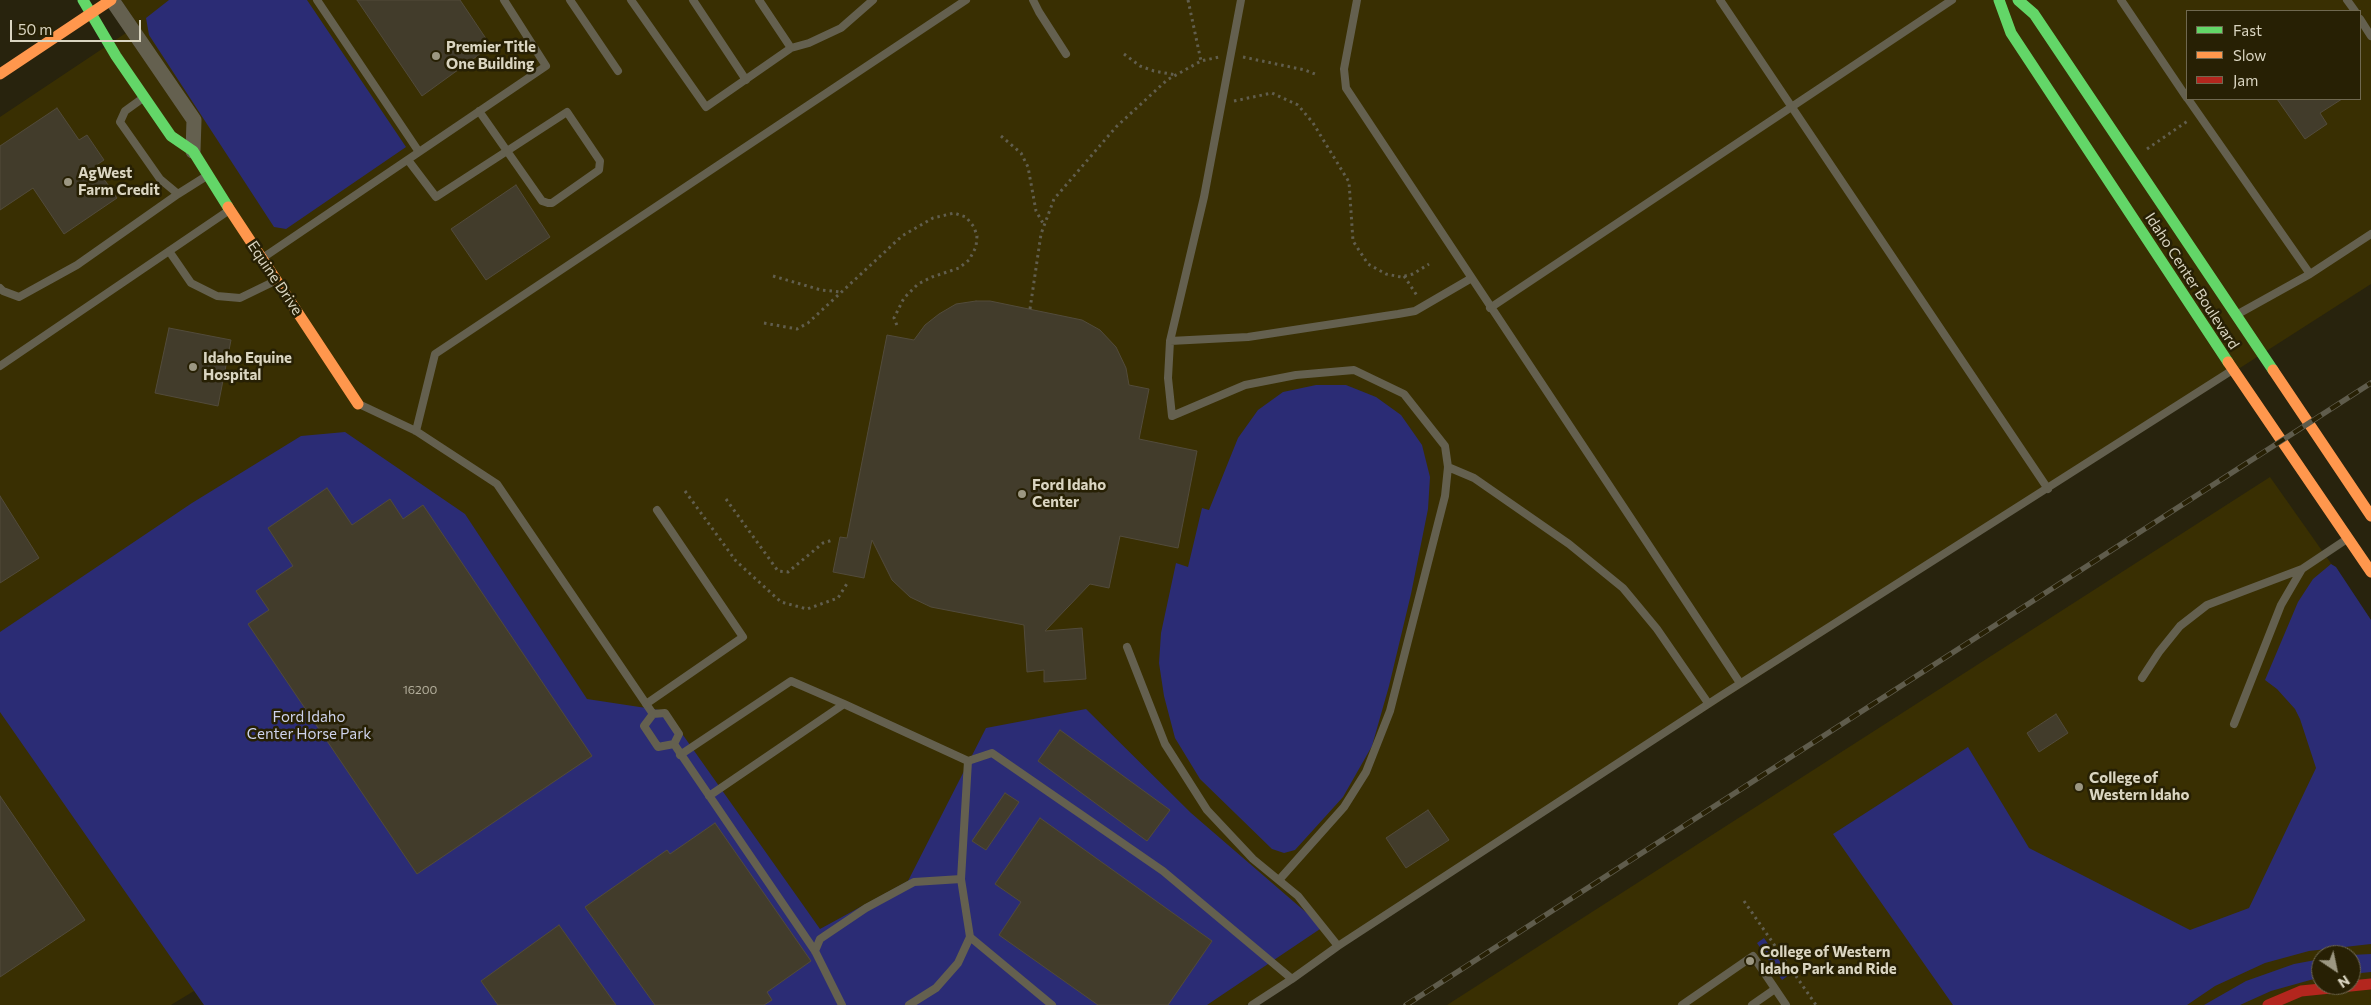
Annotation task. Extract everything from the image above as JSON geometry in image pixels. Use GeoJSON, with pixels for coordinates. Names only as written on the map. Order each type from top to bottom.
{"type":"FeatureCollection","features":[{"type":"Feature","properties":{"kind":"main road","name":"Equine Drive"},"geometry":{"type":"LineString","coordinates":[[83,0],[171,136],[193,151],[207,176],[358,404]]}},
{"type":"Feature","properties":{"kind":"main road"},"geometry":{"type":"LineString","coordinates":[[0,74],[111,0]]}},
{"type":"Feature","properties":{"kind":"main road","name":"Idaho Center Boulevard"},"geometry":{"type":"LineString","coordinates":[[1999,0],[2011,32],[2233,370],[2371,572]]}},
{"type":"Feature","properties":{"kind":"main road","name":"Idaho Center Boulevard"},"geometry":{"type":"LineString","coordinates":[[2018,0],[2034,14],[2371,516]]}},
{"type":"Feature","properties":{"kind":"main road"},"geometry":{"type":"LineString","coordinates":[[2268,1005],[2301,990],[2371,984]]}},
{"type":"Feature","properties":{"kind":"street"},"geometry":{"type":"LineString","coordinates":[[111,0],[194,120],[193,151]]}},
{"type":"Feature","properties":{"kind":"lane"},"geometry":{"type":"LineString","coordinates":[[317,0],[418,152]]}},
{"type":"Feature","properties":{"kind":"lane"},"geometry":{"type":"LineString","coordinates":[[262,258],[546,66],[504,0]]}},
{"type":"Feature","properties":{"kind":"lane"},"geometry":{"type":"LineString","coordinates":[[570,0],[618,71]]}},
{"type":"Feature","properties":{"kind":"lane"},"geometry":{"type":"LineString","coordinates":[[631,0],[706,107],[791,48],[808,43],[841,28],[873,0]]}},
{"type":"Feature","properties":{"kind":"lane"},"geometry":{"type":"LineString","coordinates":[[693,0],[746,80]]}},
{"type":"Feature","properties":{"kind":"lane"},"geometry":{"type":"LineString","coordinates":[[759,0],[791,48]]}},
{"type":"Feature","properties":{"kind":"lane"},"geometry":{"type":"LineString","coordinates":[[416,432],[435,354],[966,0]]}},
{"type":"Feature","properties":{"kind":"lane"},"geometry":{"type":"LineString","coordinates":[[1033,0],[1038,12],[1066,54]]}},
{"type":"Feature","properties":{"kind":"lane"},"geometry":{"type":"LineString","coordinates":[[1241,0],[1204,197],[1170,341],[1168,378],[1172,416],[1245,385],[1296,375],[1354,370],[1404,394],[1445,446],[1448,467],[1445,496],[1390,711],[1366,772],[1344,807],[1279,880]]}},
{"type":"Feature","properties":{"kind":"lane"},"geometry":{"type":"LineString","coordinates":[[1357,0],[1344,69],[1346,88],[1470,279],[1740,683]]}},
{"type":"Feature","properties":{"kind":"lane"},"geometry":{"type":"LineString","coordinates":[[1720,0],[2048,489]]}},
{"type":"Feature","properties":{"kind":"lane"},"geometry":{"type":"LineString","coordinates":[[1490,308],[1952,0]]}},
{"type":"Feature","properties":{"kind":"lane"},"geometry":{"type":"LineString","coordinates":[[2121,0],[2186,95]]}},
{"type":"Feature","properties":{"kind":"lane"},"geometry":{"type":"LineString","coordinates":[[2361,21],[2371,36]]}},
{"type":"Feature","properties":{"kind":"lane"},"geometry":{"type":"LineString","coordinates":[[144,97],[125,111],[120,122],[160,179],[178,194]]}},
{"type":"Feature","properties":{"kind":"lane"},"geometry":{"type":"LineString","coordinates":[[2189,100],[2310,274]]}},
{"type":"Feature","properties":{"kind":"lane"},"geometry":{"type":"LineString","coordinates":[[408,160],[436,197],[507,151],[567,112],[600,161],[600,165],[595,174],[552,203],[545,203],[507,151],[479,111]]}},
{"type":"Feature","properties":{"kind":"lane"},"geometry":{"type":"LineString","coordinates":[[0,288],[2,292],[18,296],[77,265],[178,194],[207,176]]}},
{"type":"Feature","properties":{"kind":"lane"},"geometry":{"type":"LineString","coordinates":[[0,366],[230,209]]}},
{"type":"Feature","properties":{"kind":"lane"},"geometry":{"type":"LineString","coordinates":[[2236,315],[2310,274],[2371,234]]}},
{"type":"Feature","properties":{"kind":"lane"},"geometry":{"type":"LineString","coordinates":[[169,251],[191,283],[217,296],[240,298],[277,280]]}},
{"type":"Feature","properties":{"kind":"lane"},"geometry":{"type":"LineString","coordinates":[[1170,341],[1248,337],[1415,311],[1470,279]]}},
{"type":"Feature","properties":{"kind":"lane"},"geometry":{"type":"LineString","coordinates":[[1252,1005],[1338,946],[1740,683],[2233,370]]}},
{"type":"Feature","properties":{"kind":"lane"},"geometry":{"type":"LineString","coordinates":[[358,404],[416,432],[497,484],[653,714]]}},
{"type":"Feature","properties":{"kind":"lane"},"geometry":{"type":"LineString","coordinates":[[1448,467],[1474,478],[1490,489],[1569,544],[1622,588],[1657,629],[1708,704]]}},
{"type":"Feature","properties":{"kind":"lane"},"geometry":{"type":"LineString","coordinates":[[646,704],[743,637],[657,510]]}},
{"type":"Feature","properties":{"kind":"lane"},"geometry":{"type":"LineString","coordinates":[[2142,678],[2159,652],[2180,626],[2207,605],[2302,569],[2348,538]]}},
{"type":"Feature","properties":{"kind":"lane"},"geometry":{"type":"LineString","coordinates":[[2234,724],[2281,605],[2302,569]]}},
{"type":"Feature","properties":{"kind":"lane"},"geometry":{"type":"LineString","coordinates":[[1127,647],[1165,744],[1207,810],[1253,859],[1298,896],[1338,946]]}},
{"type":"Feature","properties":{"kind":"lane"},"geometry":{"type":"LineString","coordinates":[[680,754],[791,681],[968,761],[992,753],[1162,871],[1292,979]]}},
{"type":"Feature","properties":{"kind":"lane"},"geometry":{"type":"LineString","coordinates":[[709,796],[844,704]]}},
{"type":"Feature","properties":{"kind":"lane"},"geometry":{"type":"LineString","coordinates":[[665,713],[679,734],[674,744],[658,747],[644,726],[653,714],[665,713]]}},
{"type":"Feature","properties":{"kind":"lane"},"geometry":{"type":"LineString","coordinates":[[674,744],[815,951],[842,1005]]}},
{"type":"Feature","properties":{"kind":"lane"},"geometry":{"type":"LineString","coordinates":[[909,1005],[936,988],[958,962],[970,937],[961,879],[968,761]]}},
{"type":"Feature","properties":{"kind":"lane"},"geometry":{"type":"LineString","coordinates":[[815,951],[820,940],[866,908],[914,882],[961,879]]}},
{"type":"Feature","properties":{"kind":"lane"},"geometry":{"type":"LineString","coordinates":[[970,937],[1052,1005]]}},
{"type":"Feature","properties":{"kind":"lane"},"geometry":{"type":"LineString","coordinates":[[1682,1005],[1752,956],[1786,1005]]}},
{"type":"Feature","properties":{"kind":"lane"},"geometry":{"type":"LineString","coordinates":[[1752,1005],[1775,989]]}},
{"type":"Feature","properties":{"kind":"path"},"geometry":{"type":"LineString","coordinates":[[1188,0],[1201,61]]}},
{"type":"Feature","properties":{"kind":"path"},"geometry":{"type":"LineString","coordinates":[[1124,54],[1140,66],[1176,75]]}},
{"type":"Feature","properties":{"kind":"path"},"geometry":{"type":"LineString","coordinates":[[1030,309],[1044,225],[1054,199],[1116,127],[1167,80],[1201,61],[1231,55],[1305,70],[1315,74]]}},
{"type":"Feature","properties":{"kind":"path"},"geometry":{"type":"LineString","coordinates":[[1222,104],[1272,93],[1298,105],[1313,123],[1349,182],[1353,241],[1368,264],[1386,274],[1404,276],[1413,274],[1429,264]]}},
{"type":"Feature","properties":{"kind":"path"},"geometry":{"type":"LineString","coordinates":[[2144,151],[2198,114]]}},
{"type":"Feature","properties":{"kind":"path"},"geometry":{"type":"LineString","coordinates":[[1001,136],[1021,153],[1028,167],[1036,211],[1044,225]]}},
{"type":"Feature","properties":{"kind":"path"},"geometry":{"type":"LineString","coordinates":[[764,323],[797,329],[808,323],[902,236],[933,218],[954,213],[966,217],[974,227],[977,236],[976,246],[969,260],[959,268],[918,284],[904,298],[894,318],[898,328]]}},
{"type":"Feature","properties":{"kind":"path"},"geometry":{"type":"LineString","coordinates":[[773,276],[821,290],[842,292]]}},
{"type":"Feature","properties":{"kind":"path"},"geometry":{"type":"LineString","coordinates":[[1404,276],[1424,306]]}},
{"type":"Feature","properties":{"kind":"path"},"geometry":{"type":"LineString","coordinates":[[684,491],[736,561],[782,602],[807,609],[838,598],[848,582]]}},
{"type":"Feature","properties":{"kind":"path"},"geometry":{"type":"LineString","coordinates":[[726,499],[778,571],[788,572],[822,543],[833,540]]}},
{"type":"Feature","properties":{"kind":"path"},"geometry":{"type":"LineString","coordinates":[[1744,901],[1816,1005]]}},
{"type":"Feature","properties":{"kind":"shaded area"},"geometry":{"type":"Polygon","coordinates":[[[121,0],[2371,0],[2371,284],[1246,1005],[204,1005],[194,991],[171,1005],[0,1005],[0,117],[138,25],[121,0]]]}},
{"type":"Feature","properties":{"kind":"shaded area","name":"College of Western Idaho"},"geometry":{"type":"Polygon","coordinates":[[[2270,477],[2371,620],[2371,1005],[1447,1005],[2270,477]]]}},
{"type":"Feature","properties":{"kind":"green space"},"geometry":{"type":"Polygon","coordinates":[[[169,0],[307,0],[406,147],[286,229],[274,227],[149,35],[146,18],[169,0]]]}},
{"type":"Feature","properties":{"kind":"green space"},"geometry":{"type":"Polygon","coordinates":[[[1316,385],[1346,385],[1376,397],[1401,415],[1422,445],[1430,477],[1428,509],[1411,594],[1389,686],[1372,746],[1343,797],[1295,850],[1284,853],[1272,849],[1200,779],[1175,738],[1164,696],[1159,663],[1161,633],[1176,563],[1188,567],[1202,508],[1209,510],[1238,438],[1258,410],[1283,392],[1316,385]]]}},
{"type":"Feature","properties":{"kind":"green space","name":"Ford Idaho Center Horse Park"},"geometry":{"type":"Polygon","coordinates":[[[345,432],[465,514],[587,699],[666,711],[820,929],[908,881],[986,728],[1086,709],[1191,813],[1323,927],[1207,1005],[204,1005],[0,712],[0,632],[192,503],[301,436],[345,432]]]}},
{"type":"Feature","properties":{"kind":"green space"},"geometry":{"type":"Polygon","coordinates":[[[2331,564],[2336,567],[2371,620],[2371,944],[2311,945],[2311,951],[2265,963],[2215,986],[2187,1005],[1953,1005],[1833,834],[1968,747],[2029,848],[2190,930],[2249,908],[2316,768],[2295,709],[2277,689],[2265,680],[2298,602],[2313,579],[2331,564]]]}},
{"type":"Feature","properties":{"kind":"green space"},"geometry":{"type":"Polygon","coordinates":[[[1764,938],[1789,975],[1782,980],[1757,943],[1764,938]]]}},
{"type":"Feature","properties":{"kind":"green space"},"geometry":{"type":"Polygon","coordinates":[[[2361,954],[2371,954],[2371,972],[2361,973],[2361,954]]]}},
{"type":"Feature","properties":{"kind":"green space"},"geometry":{"type":"Polygon","coordinates":[[[2311,961],[2311,980],[2271,991],[2240,1005],[2204,1005],[2246,981],[2294,964],[2311,961]]]}},
{"type":"Feature","properties":{"kind":"building","name":"Premier Title One Building"},"geometry":{"type":"Polygon","coordinates":[[[357,0],[460,0],[491,46],[422,96],[357,0]]]}},
{"type":"Feature","properties":{"kind":"building"},"geometry":{"type":"Polygon","coordinates":[[[2278,100],[2340,100],[2320,113],[2327,124],[2305,139],[2278,100]]]}},
{"type":"Feature","properties":{"kind":"building","name":"AgWest Farm Credit"},"geometry":{"type":"Polygon","coordinates":[[[57,108],[79,140],[87,135],[104,160],[95,166],[117,198],[64,234],[33,188],[0,210],[0,146],[57,108]]]}},
{"type":"Feature","properties":{"kind":"building"},"geometry":{"type":"Polygon","coordinates":[[[516,185],[550,237],[486,280],[451,229],[516,185]]]}},
{"type":"Feature","properties":{"kind":"building","name":"Ford Idaho Center"},"geometry":{"type":"Polygon","coordinates":[[[990,301],[1082,320],[1100,330],[1116,347],[1126,368],[1129,385],[1149,389],[1139,439],[1197,451],[1178,548],[1120,536],[1109,588],[1090,584],[1045,631],[1082,628],[1086,679],[1044,682],[1044,670],[1027,672],[1024,625],[931,607],[910,597],[892,580],[872,540],[864,578],[833,572],[840,537],[847,538],[887,335],[914,340],[925,325],[939,314],[956,304],[990,301]]]}},
{"type":"Feature","properties":{"kind":"building","name":"Idaho Equine Hospital"},"geometry":{"type":"Polygon","coordinates":[[[169,328],[231,340],[218,406],[155,393],[169,328]]]}},
{"type":"Feature","properties":{"kind":"building"},"geometry":{"type":"Polygon","coordinates":[[[327,488],[352,525],[390,499],[403,519],[423,505],[592,756],[417,874],[248,624],[269,610],[256,591],[293,566],[268,528],[327,488]]]}},
{"type":"Feature","properties":{"kind":"building"},"geometry":{"type":"Polygon","coordinates":[[[0,496],[39,558],[0,583],[0,496]]]}},
{"type":"Feature","properties":{"kind":"building"},"geometry":{"type":"Polygon","coordinates":[[[2056,714],[2068,733],[2039,752],[2027,733],[2056,714]]]}},
{"type":"Feature","properties":{"kind":"building"},"geometry":{"type":"Polygon","coordinates":[[[1060,730],[1170,810],[1147,841],[1038,761],[1060,730]]]}},
{"type":"Feature","properties":{"kind":"building"},"geometry":{"type":"Polygon","coordinates":[[[1005,793],[1019,802],[986,850],[972,841],[1005,793]]]}},
{"type":"Feature","properties":{"kind":"building"},"geometry":{"type":"Polygon","coordinates":[[[0,796],[85,920],[0,977],[0,796]]]}},
{"type":"Feature","properties":{"kind":"building"},"geometry":{"type":"Polygon","coordinates":[[[1428,810],[1449,840],[1406,868],[1386,838],[1428,810]]]}},
{"type":"Feature","properties":{"kind":"building"},"geometry":{"type":"Polygon","coordinates":[[[1040,818],[1212,941],[1168,1005],[1098,1005],[999,935],[1021,902],[995,884],[1040,818]]]}},
{"type":"Feature","properties":{"kind":"building"},"geometry":{"type":"Polygon","coordinates":[[[715,823],[811,961],[767,992],[772,1000],[764,1005],[655,1005],[585,907],[667,850],[670,854],[715,823]]]}},
{"type":"Feature","properties":{"kind":"building"},"geometry":{"type":"Polygon","coordinates":[[[559,925],[616,1005],[498,1005],[481,981],[559,925]]]}},
{"type":"Feature","properties":{"kind":"railway"},"geometry":{"type":"LineString","coordinates":[[1406,1005],[2371,383]]}},
{"type":"Feature","properties":{"kind":"traffic: fast"},"geometry":{"type":"LineString","coordinates":[[83,0],[116,56],[171,136],[193,151],[228,207]]}},
{"type":"Feature","properties":{"kind":"traffic: fast"},"geometry":{"type":"LineString","coordinates":[[1999,0],[2011,33],[2228,362]]}},
{"type":"Feature","properties":{"kind":"traffic: fast"},"geometry":{"type":"LineString","coordinates":[[2018,0],[2034,14],[2273,370]]}},
{"type":"Feature","properties":{"kind":"traffic: slow"},"geometry":{"type":"LineString","coordinates":[[0,74],[111,0]]}},
{"type":"Feature","properties":{"kind":"traffic: slow"},"geometry":{"type":"LineString","coordinates":[[228,207],[358,404]]}},
{"type":"Feature","properties":{"kind":"traffic: slow"},"geometry":{"type":"LineString","coordinates":[[2228,362],[2371,572]]}},
{"type":"Feature","properties":{"kind":"traffic: slow"},"geometry":{"type":"LineString","coordinates":[[2273,370],[2371,516]]}},
{"type":"Feature","properties":{"kind":"traffic: jam"},"geometry":{"type":"LineString","coordinates":[[2268,1005],[2301,991],[2371,984]]}},
{"type":"Feature","properties":{"kind":"place","name":"Premier Title One Building"},"geometry":{"type":"Point","coordinates":[436,56]}},
{"type":"Feature","properties":{"kind":"place","name":"AgWest Farm Credit"},"geometry":{"type":"Point","coordinates":[68,182]}},
{"type":"Feature","properties":{"kind":"place","name":"Idaho Equine Hospital"},"geometry":{"type":"Point","coordinates":[193,367]}},
{"type":"Feature","properties":{"kind":"place","name":"Ford Idaho Center"},"geometry":{"type":"Point","coordinates":[1022,494]}},
{"type":"Feature","properties":{"kind":"place","name":"College of Western Idaho"},"geometry":{"type":"Point","coordinates":[2079,787]}},
{"type":"Feature","properties":{"kind":"place","name":"College of Western Idaho Park and Ride"},"geometry":{"type":"Point","coordinates":[1750,961]}}]}
